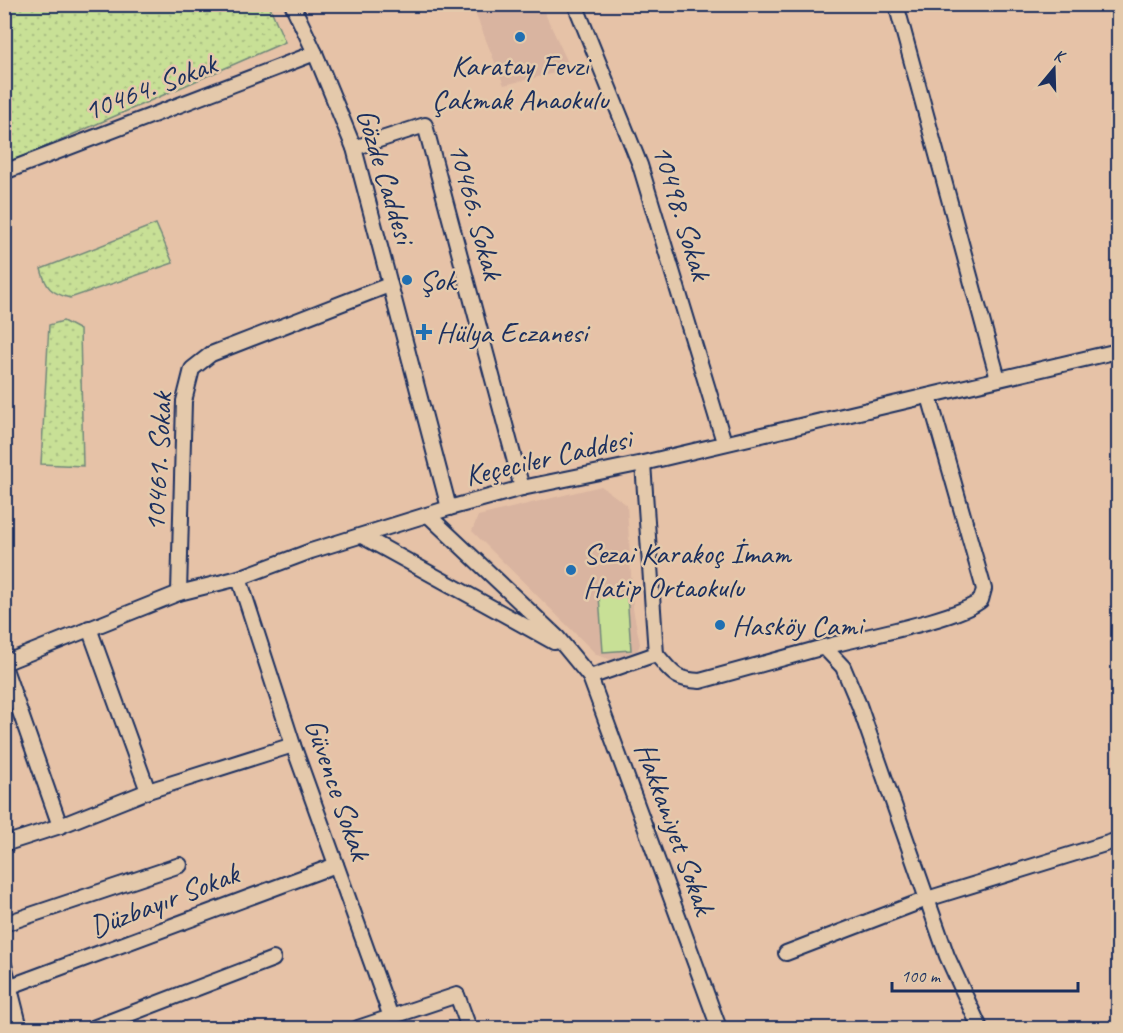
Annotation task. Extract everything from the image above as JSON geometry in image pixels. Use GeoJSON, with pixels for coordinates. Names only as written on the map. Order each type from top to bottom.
{"type":"FeatureCollection","features":[{"type":"Feature","properties":{"kind":"street","name":"Gözde Caddesi"},"geometry":{"type":"LineString","coordinates":[[292,4],[354,148],[449,508]]}},
{"type":"Feature","properties":{"kind":"street","name":"10498. Sokak"},"geometry":{"type":"LineString","coordinates":[[575,4],[640,165],[724,442]]}},
{"type":"Feature","properties":{"kind":"street"},"geometry":{"type":"LineString","coordinates":[[896,4],[998,379]]}},
{"type":"Feature","properties":{"kind":"street","name":"10464. Sokak"},"geometry":{"type":"LineString","coordinates":[[4,172],[315,53]]}},
{"type":"Feature","properties":{"kind":"street","name":"10466. Sokak"},"geometry":{"type":"LineString","coordinates":[[354,148],[425,125],[522,488]]}},
{"type":"Feature","properties":{"kind":"street","name":"10461. Sokak"},"geometry":{"type":"LineString","coordinates":[[179,594],[184,401],[192,369],[211,354],[389,285]]}},
{"type":"Feature","properties":{"kind":"street","name":"Keçeciler Caddesi"},"geometry":{"type":"LineString","coordinates":[[4,664],[89,628],[179,594],[239,578],[449,508],[522,488],[643,463],[724,442],[1119,351]]}},
{"type":"Feature","properties":{"kind":"street"},"geometry":{"type":"LineString","coordinates":[[643,463],[656,654],[677,679],[700,681],[944,616],[966,609],[981,600],[984,589],[928,396]]}},
{"type":"Feature","properties":{"kind":"street","name":"Hakkaniyet Sokak"},"geometry":{"type":"LineString","coordinates":[[428,515],[570,651],[590,677],[719,1029]]}},
{"type":"Feature","properties":{"kind":"street","name":"Hakkaniyet Sokak"},"geometry":{"type":"LineString","coordinates":[[362,536],[570,651]]}},
{"type":"Feature","properties":{"kind":"street","name":"Güvence Sokak"},"geometry":{"type":"LineString","coordinates":[[239,578],[293,745],[391,1017]]}},
{"type":"Feature","properties":{"kind":"street"},"geometry":{"type":"LineString","coordinates":[[89,628],[148,791]]}},
{"type":"Feature","properties":{"kind":"street"},"geometry":{"type":"LineString","coordinates":[[824,647],[843,667],[859,705],[947,956],[980,1029]]}},
{"type":"Feature","properties":{"kind":"street"},"geometry":{"type":"LineString","coordinates":[[590,677],[656,654]]}},
{"type":"Feature","properties":{"kind":"street"},"geometry":{"type":"LineString","coordinates":[[4,664],[60,826]]}},
{"type":"Feature","properties":{"kind":"street"},"geometry":{"type":"LineString","coordinates":[[4,844],[60,826],[148,791],[293,745]]}},
{"type":"Feature","properties":{"kind":"street"},"geometry":{"type":"LineString","coordinates":[[786,953],[927,899],[1119,840]]}},
{"type":"Feature","properties":{"kind":"street"},"geometry":{"type":"LineString","coordinates":[[4,924],[180,865]]}},
{"type":"Feature","properties":{"kind":"street","name":"Düzbayır Sokak"},"geometry":{"type":"LineString","coordinates":[[11,986],[336,865]]}},
{"type":"Feature","properties":{"kind":"street"},"geometry":{"type":"LineString","coordinates":[[93,1029],[273,959]]}},
{"type":"Feature","properties":{"kind":"street"},"geometry":{"type":"LineString","coordinates":[[4,965],[20,1029]]}},
{"type":"Feature","properties":{"kind":"street"},"geometry":{"type":"LineString","coordinates":[[358,1029],[457,995],[468,1029]]}},
{"type":"Feature","properties":{"kind":"shaded area","name":"Karatay Fevzi Çakmak Anaokulu"},"geometry":{"type":"Polygon","coordinates":[[[472,5],[541,5],[571,69],[504,85],[472,5]]]}},
{"type":"Feature","properties":{"kind":"shaded area","name":"Sezai Karakoç İmam Hatip Ortaokulu"},"geometry":{"type":"Polygon","coordinates":[[[601,486],[627,505],[633,609],[640,644],[637,652],[612,660],[597,655],[472,531],[478,516],[601,486]]]}},
{"type":"Feature","properties":{"kind":"green space"},"geometry":{"type":"Polygon","coordinates":[[[5,4],[269,5],[285,42],[5,164],[5,4]]]}},
{"type":"Feature","properties":{"kind":"green space"},"geometry":{"type":"Polygon","coordinates":[[[156,224],[173,263],[70,298],[54,292],[45,281],[41,269],[156,224]]]}},
{"type":"Feature","properties":{"kind":"green space"},"geometry":{"type":"Polygon","coordinates":[[[63,321],[80,330],[83,466],[41,464],[49,325],[63,321]]]}},
{"type":"Feature","properties":{"kind":"green space"},"geometry":{"type":"Polygon","coordinates":[[[627,594],[631,650],[603,652],[599,596],[627,594]]]}},
{"type":"Feature","properties":{"kind":"place","name":"Karatay Fevzi Çakmak Anaokulu"},"geometry":{"type":"Point","coordinates":[520,37]}},
{"type":"Feature","properties":{"kind":"place","name":"Şok"},"geometry":{"type":"Point","coordinates":[407,280]}},
{"type":"Feature","properties":{"kind":"place","name":"Hülya Eczanesi"},"geometry":{"type":"Point","coordinates":[424,332]}},
{"type":"Feature","properties":{"kind":"place","name":"Sezai Karakoç İmam Hatip Ortaokulu"},"geometry":{"type":"Point","coordinates":[571,570]}},
{"type":"Feature","properties":{"kind":"place","name":"Hasköy Cami"},"geometry":{"type":"Point","coordinates":[720,625]}}]}
